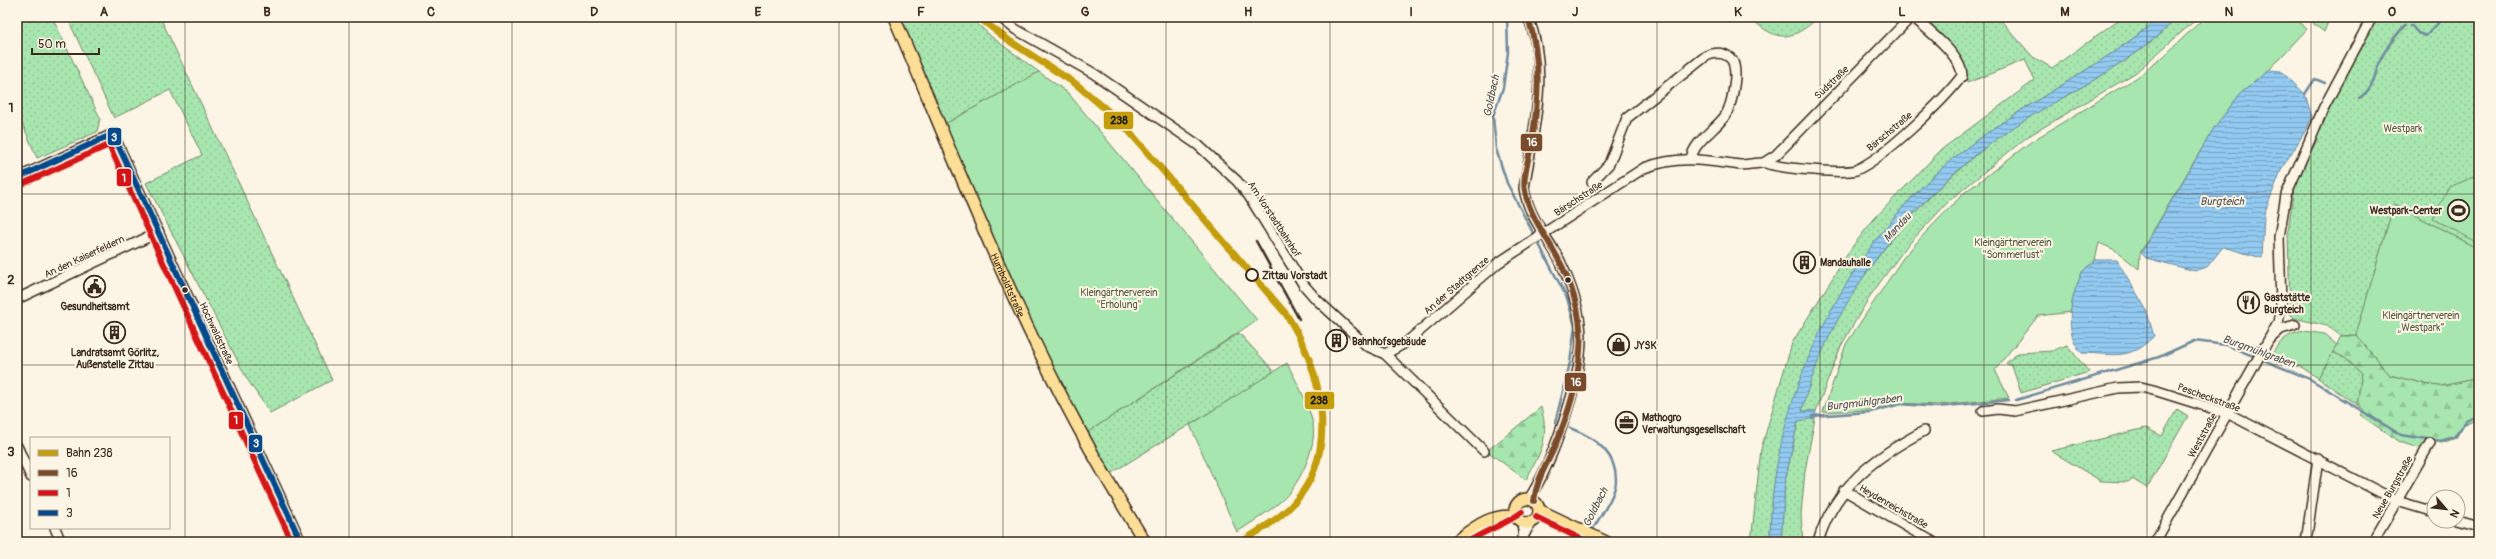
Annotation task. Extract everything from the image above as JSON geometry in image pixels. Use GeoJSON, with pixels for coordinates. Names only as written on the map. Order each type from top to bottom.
{"type":"FeatureCollection","features":[{"type":"Feature","properties":{"kind":"main road","name":"Humboldtstraße"},"geometry":{"type":"LineString","coordinates":[[894,17],[973,205],[1057,388],[1107,481],[1145,542]]}},
{"type":"Feature","properties":{"kind":"main road"},"geometry":{"type":"LineString","coordinates":[[1455,542],[1482,523],[1529,509],[1606,542]]}},
{"type":"Feature","properties":{"kind":"street","name":"Am Vorstadtbahnhof"},"geometry":{"type":"LineString","coordinates":[[1000,17],[1015,29],[1094,73],[1198,145],[1237,181],[1249,196],[1303,284],[1316,299],[1367,346],[1385,354],[1484,451]]}},
{"type":"Feature","properties":{"kind":"street"},"geometry":{"type":"LineString","coordinates":[[1524,539],[1529,509],[1560,433],[1578,367],[1581,340],[1574,297],[1560,261],[1542,235],[1528,207],[1524,188],[1534,124],[1538,63],[1535,40],[1528,17]]}},
{"type":"Feature","properties":{"kind":"street","name":"Bärschstraße"},"geometry":{"type":"LineString","coordinates":[[1542,235],[1644,168],[1665,160],[1691,159],[1748,166],[1765,162],[1783,168],[1854,170],[1880,156],[1951,91],[1962,76],[1961,67],[1945,47],[1912,17]]}},
{"type":"Feature","properties":{"kind":"street","name":"Südstraße"},"geometry":{"type":"LineString","coordinates":[[1765,162],[1776,154],[1912,17]]}},
{"type":"Feature","properties":{"kind":"street","name":"Weststraße"},"geometry":{"type":"LineString","coordinates":[[2155,542],[2227,413],[2256,365],[2278,323],[2281,305],[2279,237],[2286,195],[2324,107],[2372,17]]}},
{"type":"Feature","properties":{"kind":"street","name":"Bärschstraße"},"geometry":{"type":"LineString","coordinates":[[1592,182],[1609,164],[1627,118],[1706,56],[1715,53],[1723,53],[1730,58],[1735,69],[1731,99],[1726,114],[1695,148],[1691,159]]}},
{"type":"Feature","properties":{"kind":"street","name":"Hochwaldstraße"},"geometry":{"type":"LineString","coordinates":[[17,178],[113,134],[301,542]]}},
{"type":"Feature","properties":{"kind":"street","name":"An den Kaiserfeldern"},"geometry":{"type":"LineString","coordinates":[[17,300],[159,232]]}},
{"type":"Feature","properties":{"kind":"street","name":"An der Stadtgrenze"},"geometry":{"type":"LineString","coordinates":[[1385,354],[1407,342],[1498,263],[1542,235]]}},
{"type":"Feature","properties":{"kind":"street","name":"Weststraße"},"geometry":{"type":"LineString","coordinates":[[2270,339],[2281,329],[2295,325]]}},
{"type":"Feature","properties":{"kind":"street","name":"Pescheckstraße"},"geometry":{"type":"LineString","coordinates":[[1983,411],[1998,408],[2015,410],[2118,388],[2141,388],[2227,413],[2397,501],[2426,510]]}},
{"type":"Feature","properties":{"kind":"street"},"geometry":{"type":"LineString","coordinates":[[1818,542],[1825,523],[1844,490],[1882,454],[1924,431]]}},
{"type":"Feature","properties":{"kind":"street","name":"Neue Burgstraße"},"geometry":{"type":"LineString","coordinates":[[2374,542],[2430,443]]}},
{"type":"Feature","properties":{"kind":"street"},"geometry":{"type":"LineString","coordinates":[[17,446],[30,475]]}},
{"type":"Feature","properties":{"kind":"street"},"geometry":{"type":"LineString","coordinates":[[2306,542],[2318,459]]}},
{"type":"Feature","properties":{"kind":"street","name":"Heydenreichstraße"},"geometry":{"type":"LineString","coordinates":[[1844,490],[1933,542]]}},
{"type":"Feature","properties":{"kind":"street"},"geometry":{"type":"LineString","coordinates":[[2466,522],[2479,526]]}},
{"type":"Feature","properties":{"kind":"street"},"geometry":{"type":"LineString","coordinates":[[55,529],[61,542]]}},
{"type":"Feature","properties":{"kind":"green space"},"geometry":{"type":"Polygon","coordinates":[[[17,17],[52,17],[100,118],[97,132],[37,158],[17,111],[17,17]]]}},
{"type":"Feature","properties":{"kind":"green space"},"geometry":{"type":"Polygon","coordinates":[[[67,17],[160,17],[332,380],[270,413],[247,379],[146,183],[202,155],[170,90],[114,118],[67,17]]]}},
{"type":"Feature","properties":{"kind":"green space"},"geometry":{"type":"Polygon","coordinates":[[[901,17],[970,17],[993,38],[1039,72],[945,124],[901,17]]]}},
{"type":"Feature","properties":{"kind":"green space"},"geometry":{"type":"Polygon","coordinates":[[[1747,17],[1819,17],[1803,30],[1785,36],[1771,33],[1747,17]]]}},
{"type":"Feature","properties":{"kind":"green space"},"geometry":{"type":"Polygon","coordinates":[[[1919,17],[1998,17],[2033,57],[2052,68],[2122,17],[2161,17],[2117,50],[2023,109],[1977,140],[1932,177],[1892,220],[1857,267],[1828,318],[1804,372],[1786,427],[1775,485],[1770,542],[1751,542],[1761,449],[1792,343],[1852,247],[1874,219],[1942,149],[2035,80],[2025,60],[1967,83],[1966,73],[1957,55],[1943,38],[1919,17]]]}},
{"type":"Feature","properties":{"kind":"green space"},"geometry":{"type":"Polygon","coordinates":[[[2177,17],[2199,17],[2135,73],[2027,137],[1950,200],[1906,247],[1870,296],[1841,346],[1816,411],[1802,411],[1806,393],[1816,365],[1831,331],[1850,297],[1872,265],[1897,233],[1924,203],[1982,150],[2012,128],[2120,64],[2159,35],[2177,17]]]}},
{"type":"Feature","properties":{"kind":"green space","name":"Kleingärtnerverein \"Sommerlust\""},"geometry":{"type":"Polygon","coordinates":[[[2205,17],[2293,17],[2307,29],[2269,70],[2240,94],[2214,128],[2140,253],[2139,269],[2115,250],[2099,243],[2095,260],[2082,272],[2074,294],[2071,312],[2038,316],[1995,370],[2009,398],[1938,405],[1899,403],[1869,410],[1823,412],[1846,344],[1903,258],[1927,231],[1964,193],[2032,141],[2136,78],[2163,57],[2205,17]]]}},
{"type":"Feature","properties":{"kind":"green space"},"geometry":{"type":"Polygon","coordinates":[[[2305,17],[2330,17],[2324,32],[2305,17]]]}},
{"type":"Feature","properties":{"kind":"green space","name":"Westpark"},"geometry":{"type":"Polygon","coordinates":[[[2377,17],[2479,17],[2479,249],[2394,204],[2356,335],[2341,336],[2327,326],[2294,318],[2290,314],[2288,232],[2293,194],[2300,173],[2315,144],[2348,64],[2377,17]]]}},
{"type":"Feature","properties":{"kind":"green space","name":"Kleingärtnerverein \"Erholung\""},"geometry":{"type":"Polygon","coordinates":[[[1039,72],[1068,93],[1257,320],[1088,432],[1036,339],[995,249],[945,124],[1039,72]]]}},
{"type":"Feature","properties":{"kind":"green space","name":"Westpark-Center"},"geometry":{"type":"Polygon","coordinates":[[[2479,167],[2479,243],[2433,219],[2449,187],[2474,177],[2479,167]]]}},
{"type":"Feature","properties":{"kind":"green space","name":"Kleingärtnerverein „Westpark“"},"geometry":{"type":"Polygon","coordinates":[[[2394,204],[2479,249],[2479,378],[2441,386],[2430,385],[2390,375],[2356,335],[2394,204]]]}},
{"type":"Feature","properties":{"kind":"green space"},"geometry":{"type":"Polygon","coordinates":[[[2304,331],[2324,334],[2337,345],[2318,378],[2301,367],[2277,363],[2270,358],[2276,347],[2283,340],[2292,334],[2304,331]]]}},
{"type":"Feature","properties":{"kind":"green space"},"geometry":{"type":"Polygon","coordinates":[[[1239,333],[1273,370],[1270,375],[1110,474],[1088,432],[1239,333]]]}},
{"type":"Feature","properties":{"kind":"green space"},"geometry":{"type":"Polygon","coordinates":[[[2356,335],[2390,375],[2430,385],[2441,386],[2479,378],[2479,419],[2463,426],[2456,438],[2442,443],[2431,441],[2418,448],[2400,442],[2360,415],[2364,410],[2357,405],[2362,373],[2345,358],[2333,352],[2341,336],[2356,335]]]}},
{"type":"Feature","properties":{"kind":"green space"},"geometry":{"type":"Polygon","coordinates":[[[2067,345],[2089,372],[2021,393],[2012,366],[2006,363],[2018,353],[2052,351],[2067,345]]]}},
{"type":"Feature","properties":{"kind":"green space"},"geometry":{"type":"Polygon","coordinates":[[[2333,352],[2345,358],[2362,373],[2357,405],[2318,378],[2333,352]]]}},
{"type":"Feature","properties":{"kind":"green space"},"geometry":{"type":"Polygon","coordinates":[[[1287,363],[1309,409],[1313,425],[1312,445],[1309,456],[1299,478],[1287,496],[1259,518],[1237,532],[1190,425],[1287,363]]]}},
{"type":"Feature","properties":{"kind":"green space"},"geometry":{"type":"Polygon","coordinates":[[[1541,407],[1545,428],[1544,437],[1540,453],[1526,480],[1487,451],[1541,407]]]}},
{"type":"Feature","properties":{"kind":"green space"},"geometry":{"type":"Polygon","coordinates":[[[2177,409],[2188,416],[2147,488],[2132,479],[2128,482],[2101,481],[2051,451],[2146,428],[2162,436],[2177,409]]]}},
{"type":"Feature","properties":{"kind":"green space"},"geometry":{"type":"Polygon","coordinates":[[[1803,418],[1815,418],[1805,471],[1801,515],[1803,542],[1781,542],[1785,482],[1798,421],[1803,418]]]}},
{"type":"Feature","properties":{"kind":"water","name":"Mandau"},"geometry":{"type":"Polygon","coordinates":[[[2161,17],[2177,17],[2143,48],[2124,61],[2044,108],[1988,146],[1952,175],[1919,208],[1888,243],[1861,281],[1837,321],[1818,363],[1802,411],[1816,411],[1815,418],[1798,421],[1785,482],[1781,542],[1770,542],[1774,485],[1785,428],[1803,371],[1827,317],[1857,266],[1893,219],[1933,177],[1977,140],[2023,109],[2117,50],[2161,17]]]}},
{"type":"Feature","properties":{"kind":"water","name":"Burgteich"},"geometry":{"type":"Polygon","coordinates":[[[2269,70],[2281,71],[2305,94],[2312,117],[2306,130],[2282,168],[2264,214],[2262,258],[2223,247],[2207,267],[2195,271],[2146,258],[2141,253],[2214,128],[2240,94],[2269,70]]]}},
{"type":"Feature","properties":{"kind":"water"},"geometry":{"type":"Polygon","coordinates":[[[2095,260],[2117,260],[2146,309],[2154,336],[2145,344],[2129,353],[2113,355],[2082,353],[2076,345],[2072,335],[2070,314],[2074,293],[2082,273],[2095,260]]]}},
{"type":"Feature","properties":{"kind":"waterway","name":"Goldbach"},"geometry":{"type":"LineString","coordinates":[[1507,17],[1508,52],[1503,88],[1493,116],[1496,149],[1507,183],[1567,298],[1575,326],[1570,363],[1555,423]]}},
{"type":"Feature","properties":{"kind":"waterway"},"geometry":{"type":"LineString","coordinates":[[2411,25],[2418,33],[2426,36],[2444,17]]}},
{"type":"Feature","properties":{"kind":"waterway"},"geometry":{"type":"LineString","coordinates":[[2359,98],[2369,89],[2386,49],[2405,25]]}},
{"type":"Feature","properties":{"kind":"waterway"},"geometry":{"type":"LineString","coordinates":[[2305,94],[2315,79],[2325,83]]}},
{"type":"Feature","properties":{"kind":"waterway","name":"Burgmühlgraben"},"geometry":{"type":"LineString","coordinates":[[2016,400],[2159,357],[2194,341],[2226,345],[2310,379],[2401,435],[2441,441],[2454,437],[2467,421],[2479,415]]}},
{"type":"Feature","properties":{"kind":"waterway","name":"Burgmühlgraben"},"geometry":{"type":"LineString","coordinates":[[1812,416],[1870,412],[1901,404],[1937,407],[2008,400]]}},
{"type":"Feature","properties":{"kind":"waterway","name":"Goldbach"},"geometry":{"type":"LineString","coordinates":[[1570,428],[1587,436],[1602,447],[1612,461],[1615,470],[1616,480],[1613,493],[1592,531]]}},
{"type":"Feature","properties":{"kind":"waterway","name":"Goldbach"},"geometry":{"type":"LineString","coordinates":[[1585,542],[1588,537]]}},
{"type":"Feature","properties":{"kind":"railway"},"geometry":{"type":"LineString","coordinates":[[1256,241],[1299,319]]}},
{"type":"Feature","properties":{"kind":"rail line","name":"238"},"geometry":{"type":"LineString","coordinates":[[978,17],[1011,42],[1076,84],[1122,123],[1286,314],[1298,335],[1309,359],[1317,383],[1321,409],[1322,435],[1318,459],[1308,483],[1293,504],[1275,520],[1242,542]]}},
{"type":"Feature","properties":{"kind":"transit line","name":"16"},"geometry":{"type":"LineString","coordinates":[[1528,17],[1536,49],[1538,81],[1534,129],[1524,186],[1533,215],[1561,264],[1571,288],[1580,325],[1579,363],[1571,401],[1559,437],[1539,480],[1534,501]]}},
{"type":"Feature","properties":{"kind":"transit line","name":"3"},"geometry":{"type":"LineString","coordinates":[[17,178],[113,134],[301,542]]}},
{"type":"Feature","properties":{"kind":"transit line","name":"1"},"geometry":{"type":"LineString","coordinates":[[20,185],[109,145],[292,542]]}},
{"type":"Feature","properties":{"kind":"transit line","name":"1"},"geometry":{"type":"LineString","coordinates":[[1468,542],[1522,512]]}},
{"type":"Feature","properties":{"kind":"transit line","name":"1"},"geometry":{"type":"LineString","coordinates":[[1536,517],[1587,542]]}},
{"type":"Feature","properties":{"kind":"place","name":"Westpark-Center"},"geometry":{"type":"Point","coordinates":[2458,210]}},
{"type":"Feature","properties":{"kind":"place","name":"Mandauhalle"},"geometry":{"type":"Point","coordinates":[1805,262]}},
{"type":"Feature","properties":{"kind":"place","name":"Zittau Vorstadt"},"geometry":{"type":"Point","coordinates":[1252,275]}},
{"type":"Feature","properties":{"kind":"place","name":"Gesundheitsamt"},"geometry":{"type":"Point","coordinates":[95,286]}},
{"type":"Feature","properties":{"kind":"place","name":"Gaststätte Burgteich"},"geometry":{"type":"Point","coordinates":[2249,303]}},
{"type":"Feature","properties":{"kind":"place","name":"Landratsamt Görlitz, Außenstelle Zittau"},"geometry":{"type":"Point","coordinates":[115,332]}},
{"type":"Feature","properties":{"kind":"place","name":"Bahnhofsgebäude"},"geometry":{"type":"Point","coordinates":[1336,341]}},
{"type":"Feature","properties":{"kind":"place","name":"JYSK"},"geometry":{"type":"Point","coordinates":[1619,345]}},
{"type":"Feature","properties":{"kind":"place","name":"Mathogro Verwaltungsgesellschaft"},"geometry":{"type":"Point","coordinates":[1627,423]}}]}
